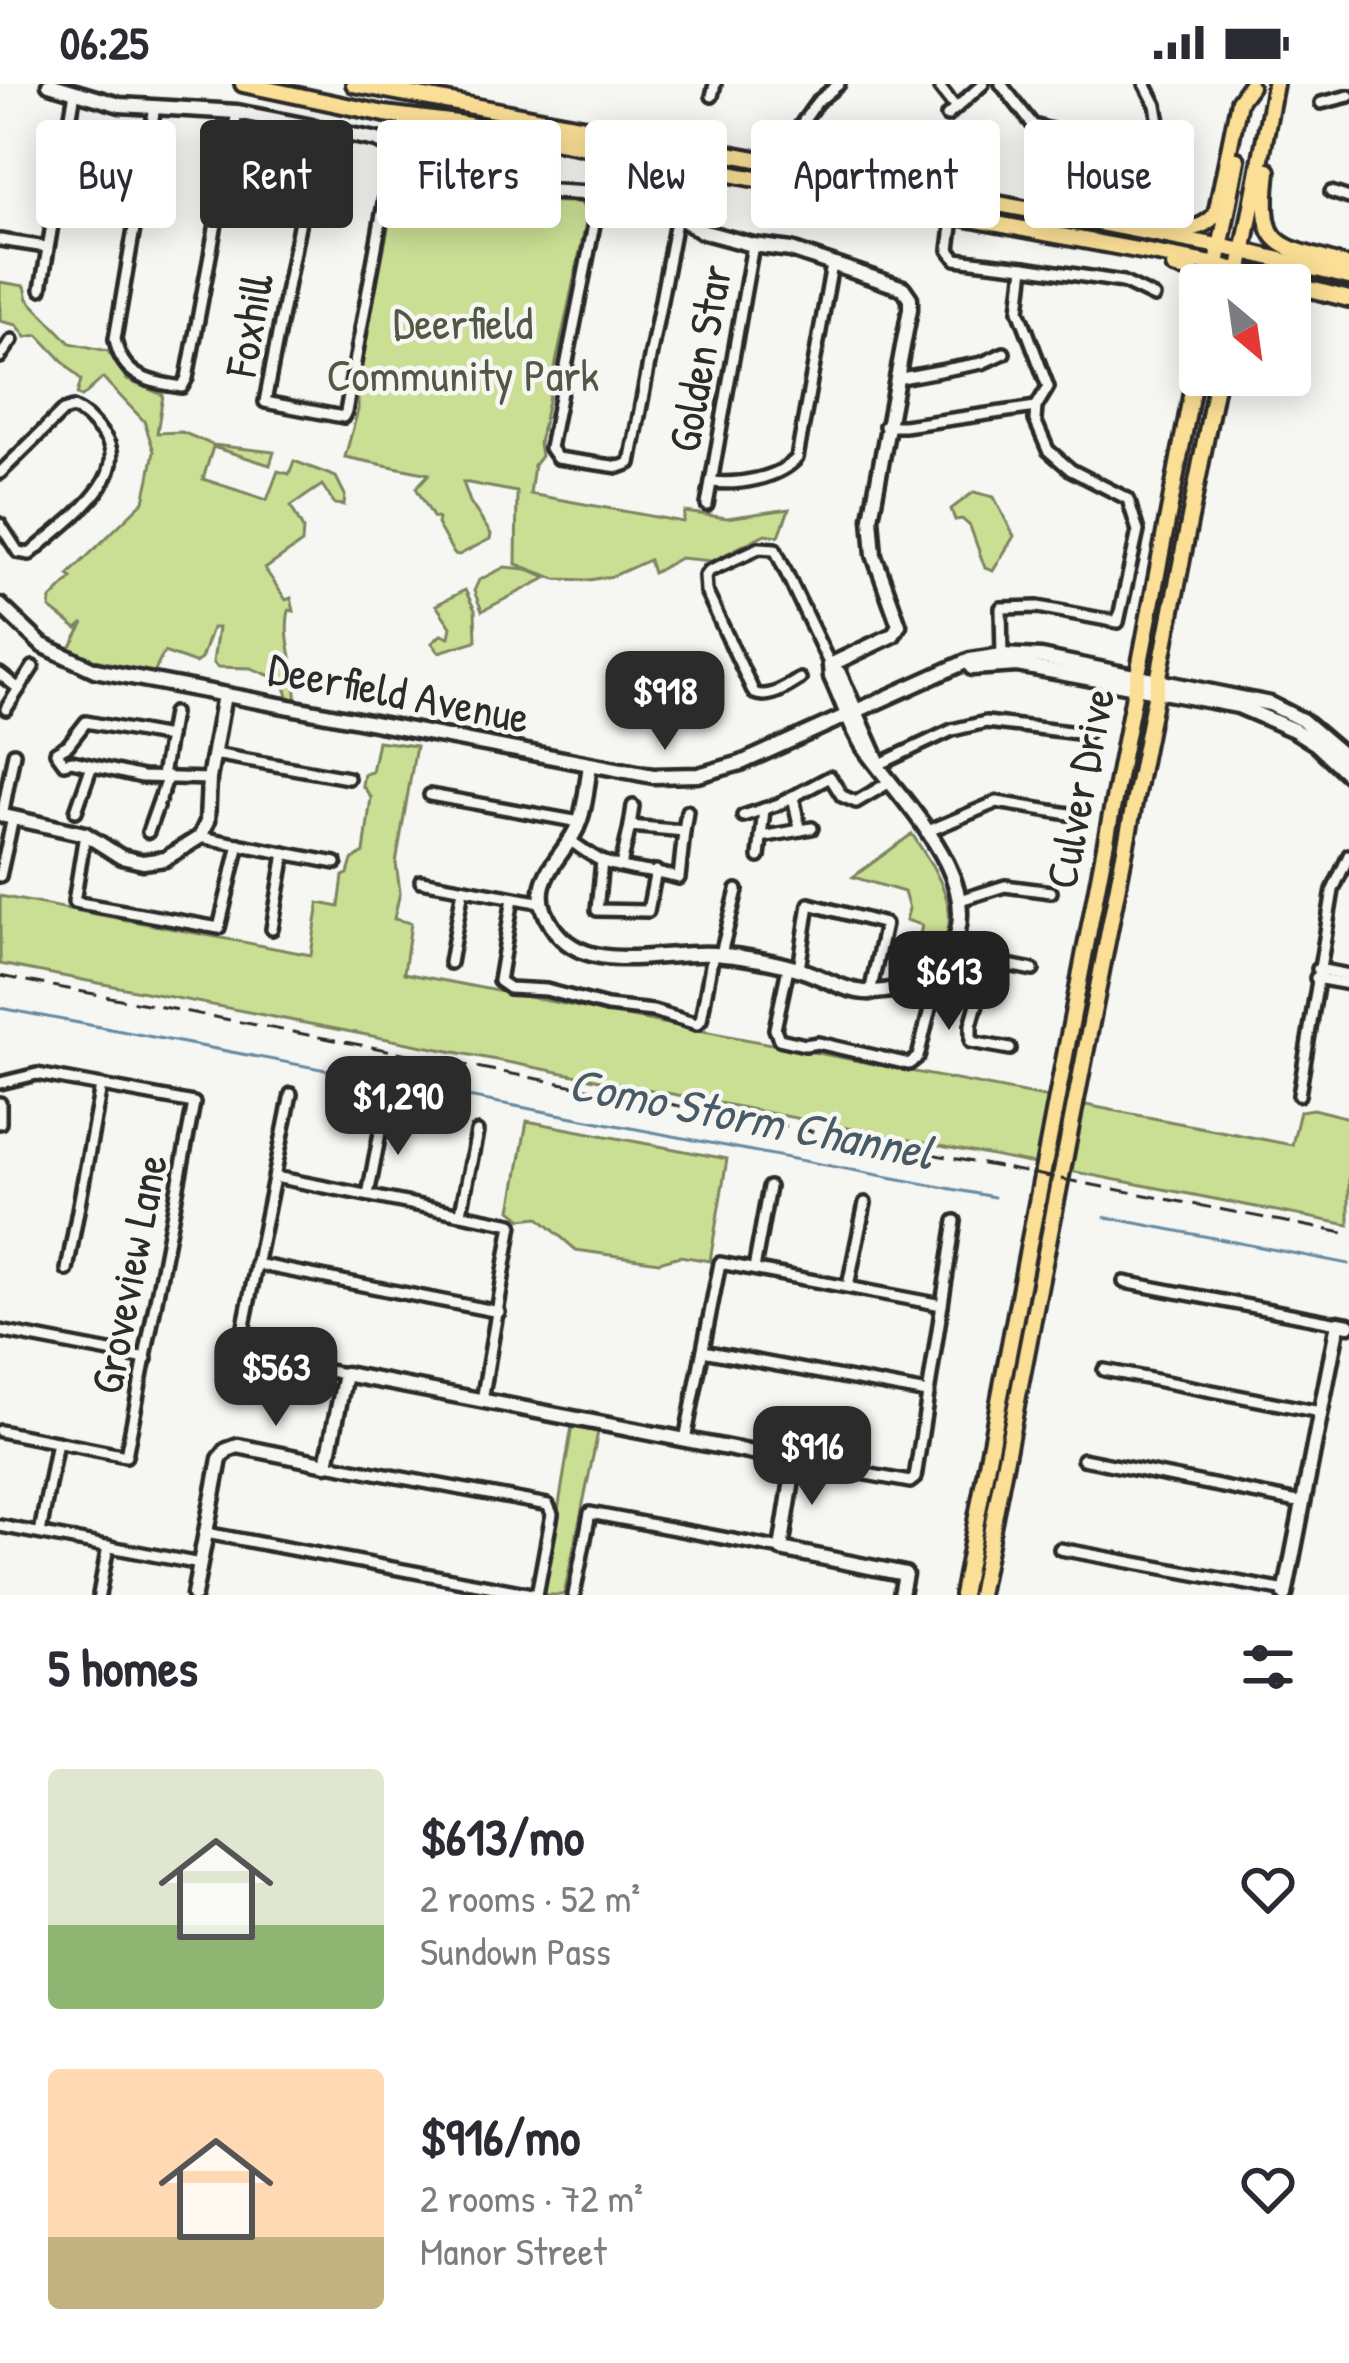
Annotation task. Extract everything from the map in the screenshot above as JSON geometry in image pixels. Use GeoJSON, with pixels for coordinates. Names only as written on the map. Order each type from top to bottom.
{"type":"FeatureCollection","features":[{"type":"Feature","properties":{"kind":"main road"},"geometry":{"type":"LineString","coordinates":[[243,84],[431,120]]}},
{"type":"Feature","properties":{"kind":"main road"},"geometry":{"type":"LineString","coordinates":[[354,84],[474,120]]}},
{"type":"Feature","properties":{"kind":"main road"},"geometry":{"type":"LineString","coordinates":[[1242,264],[1275,84]]}},
{"type":"Feature","properties":{"kind":"main road"},"geometry":{"type":"LineString","coordinates":[[1178,228],[1190,230],[1210,221],[1217,211],[1239,101],[1251,85]]}},
{"type":"Feature","properties":{"kind":"main road"},"geometry":{"type":"LineString","coordinates":[[1217,264],[1251,85]]}},
{"type":"Feature","properties":{"kind":"main road"},"geometry":{"type":"LineString","coordinates":[[561,130],[601,130],[1024,209]]}},
{"type":"Feature","properties":{"kind":"main road"},"geometry":{"type":"LineString","coordinates":[[1268,130],[1271,147],[1264,206],[1270,234],[1286,247],[1349,267]]}},
{"type":"Feature","properties":{"kind":"main road"},"geometry":{"type":"LineString","coordinates":[[561,141],[751,178]]}},
{"type":"Feature","properties":{"kind":"main road"},"geometry":{"type":"LineString","coordinates":[[1000,227],[1211,264]]}},
{"type":"Feature","properties":{"kind":"main road"},"geometry":{"type":"LineString","coordinates":[[1125,228],[1349,277]]}},
{"type":"Feature","properties":{"kind":"main road","name":"Culver Drive"},"geometry":{"type":"LineString","coordinates":[[1161,256],[1179,267]]}},
{"type":"Feature","properties":{"kind":"main road"},"geometry":{"type":"LineString","coordinates":[[1311,292],[1349,299]]}},
{"type":"Feature","properties":{"kind":"main road","name":"Culver Drive"},"geometry":{"type":"LineString","coordinates":[[962,1595],[1191,396]]}},
{"type":"Feature","properties":{"kind":"main road","name":"Culver Drive"},"geometry":{"type":"LineString","coordinates":[[979,1595],[1214,396]]}},
{"type":"Feature","properties":{"kind":"main road"},"geometry":{"type":"LineString","coordinates":[[1172,492],[1187,520]]}},
{"type":"Feature","properties":{"kind":"street"},"geometry":{"type":"LineString","coordinates":[[49,84],[120,105],[237,112],[278,120]]}},
{"type":"Feature","properties":{"kind":"street"},"geometry":{"type":"LineString","coordinates":[[804,120],[839,84]]}},
{"type":"Feature","properties":{"kind":"street"},"geometry":{"type":"LineString","coordinates":[[940,88],[951,111],[982,84]]}},
{"type":"Feature","properties":{"kind":"street"},"geometry":{"type":"LineString","coordinates":[[1001,84],[1029,120]]}},
{"type":"Feature","properties":{"kind":"street"},"geometry":{"type":"LineString","coordinates":[[1144,84],[1159,120]]}},
{"type":"Feature","properties":{"kind":"street"},"geometry":{"type":"LineString","coordinates":[[41,289],[75,92]]}},
{"type":"Feature","properties":{"kind":"street"},"geometry":{"type":"LineString","coordinates":[[1321,103],[1349,96]]}},
{"type":"Feature","properties":{"kind":"street"},"geometry":{"type":"LineString","coordinates":[[155,107],[115,339],[120,359],[142,380],[182,387],[188,378],[237,112]]}},
{"type":"Feature","properties":{"kind":"street"},"geometry":{"type":"LineString","coordinates":[[1331,192],[1349,198]]}},
{"type":"Feature","properties":{"kind":"street","name":"Foxhill"},"geometry":{"type":"LineString","coordinates":[[299,228],[265,402],[343,417],[379,228]]}},
{"type":"Feature","properties":{"kind":"street"},"geometry":{"type":"LineString","coordinates":[[593,228],[550,448],[556,458],[619,467],[630,464],[633,457],[675,228]]}},
{"type":"Feature","properties":{"kind":"street"},"geometry":{"type":"LineString","coordinates":[[696,228],[753,245],[791,250],[903,288],[910,298],[885,425],[871,536],[899,625],[892,635],[830,665]]}},
{"type":"Feature","properties":{"kind":"street"},"geometry":{"type":"LineString","coordinates":[[952,228],[949,250],[956,259],[1123,282],[1154,297]]}},
{"type":"Feature","properties":{"kind":"street"},"geometry":{"type":"LineString","coordinates":[[0,239],[46,248]]}},
{"type":"Feature","properties":{"kind":"street","name":"Golden Star"},"geometry":{"type":"LineString","coordinates":[[707,506],[753,245]]}},
{"type":"Feature","properties":{"kind":"street","name":"Golden Star"},"geometry":{"type":"LineString","coordinates":[[711,482],[744,482],[784,470],[796,458],[832,265]]}},
{"type":"Feature","properties":{"kind":"street"},"geometry":{"type":"LineString","coordinates":[[1002,660],[1001,608],[1038,607],[1118,622],[1138,531],[1128,499],[1071,470],[1048,449],[1035,420],[1036,406],[1048,387],[1019,310],[1024,267]]}},
{"type":"Feature","properties":{"kind":"street"},"geometry":{"type":"LineString","coordinates":[[0,357],[12,340]]}},
{"type":"Feature","properties":{"kind":"street"},"geometry":{"type":"LineString","coordinates":[[896,379],[982,363],[1004,353]]}},
{"type":"Feature","properties":{"kind":"street"},"geometry":{"type":"LineString","coordinates":[[885,425],[1036,406]]}},
{"type":"Feature","properties":{"kind":"street"},"geometry":{"type":"LineString","coordinates":[[0,473],[63,411],[73,408],[86,416],[112,450],[110,476],[30,554],[18,552],[0,524]]}},
{"type":"Feature","properties":{"kind":"street"},"geometry":{"type":"LineString","coordinates":[[590,766],[580,822],[548,867],[543,903],[554,931],[575,950],[601,957],[717,954],[794,969],[870,993],[924,977],[950,953],[960,928],[958,885],[878,765],[831,676],[775,549],[759,548],[709,571],[706,591],[754,693],[773,694],[800,679]]}},
{"type":"Feature","properties":{"kind":"street","name":"Deerfield Avenue"},"geometry":{"type":"LineString","coordinates":[[0,605],[42,645],[95,670],[653,776],[698,776],[741,763],[930,678],[1002,660],[1040,657],[1136,681],[1270,704],[1303,720],[1349,760]]}},
{"type":"Feature","properties":{"kind":"street"},"geometry":{"type":"LineString","coordinates":[[6,709],[33,667]]}},
{"type":"Feature","properties":{"kind":"street"},"geometry":{"type":"LineString","coordinates":[[0,674],[19,689]]}},
{"type":"Feature","properties":{"kind":"street","name":"Deerfield Avenue"},"geometry":{"type":"LineString","coordinates":[[1157,684],[1268,716],[1316,744],[1349,775]]}},
{"type":"Feature","properties":{"kind":"street"},"geometry":{"type":"LineString","coordinates":[[5,816],[85,834],[121,856],[143,862],[166,859],[200,837],[210,808],[209,779],[224,695]]}},
{"type":"Feature","properties":{"kind":"street"},"geometry":{"type":"LineString","coordinates":[[94,710],[68,745],[72,761],[142,777],[209,779]]}},
{"type":"Feature","properties":{"kind":"street"},"geometry":{"type":"LineString","coordinates":[[148,832],[165,776],[173,713]]}},
{"type":"Feature","properties":{"kind":"street"},"geometry":{"type":"LineString","coordinates":[[86,722],[169,737]]}},
{"type":"Feature","properties":{"kind":"street"},"geometry":{"type":"LineString","coordinates":[[878,765],[952,730],[986,722],[1087,734]]}},
{"type":"Feature","properties":{"kind":"street"},"geometry":{"type":"LineString","coordinates":[[0,876],[5,771],[14,753]]}},
{"type":"Feature","properties":{"kind":"street"},"geometry":{"type":"LineString","coordinates":[[214,754],[348,778]]}},
{"type":"Feature","properties":{"kind":"street"},"geometry":{"type":"LineString","coordinates":[[822,763],[842,796],[856,802],[890,782]]}},
{"type":"Feature","properties":{"kind":"street"},"geometry":{"type":"LineString","coordinates":[[76,811],[91,768]]}},
{"type":"Feature","properties":{"kind":"street"},"geometry":{"type":"LineString","coordinates":[[743,816],[830,777]]}},
{"type":"Feature","properties":{"kind":"street"},"geometry":{"type":"LineString","coordinates":[[430,795],[580,822]]}},
{"type":"Feature","properties":{"kind":"street"},"geometry":{"type":"LineString","coordinates":[[794,796],[800,830]]}},
{"type":"Feature","properties":{"kind":"street"},"geometry":{"type":"LineString","coordinates":[[926,832],[997,802],[1069,814]]}},
{"type":"Feature","properties":{"kind":"street"},"geometry":{"type":"LineString","coordinates":[[621,866],[633,806]]}},
{"type":"Feature","properties":{"kind":"street"},"geometry":{"type":"LineString","coordinates":[[758,857],[764,809]]}},
{"type":"Feature","properties":{"kind":"street"},"geometry":{"type":"LineString","coordinates":[[569,840],[602,861],[680,878],[687,811]]}},
{"type":"Feature","properties":{"kind":"street"},"geometry":{"type":"LineString","coordinates":[[630,826],[684,831]]}},
{"type":"Feature","properties":{"kind":"street"},"geometry":{"type":"LineString","coordinates":[[761,837],[812,828]]}},
{"type":"Feature","properties":{"kind":"street"},"geometry":{"type":"LineString","coordinates":[[85,834],[74,902],[219,928],[238,844]]}},
{"type":"Feature","properties":{"kind":"street"},"geometry":{"type":"LineString","coordinates":[[200,837],[336,863]]}},
{"type":"Feature","properties":{"kind":"street"},"geometry":{"type":"LineString","coordinates":[[272,929],[285,854]]}},
{"type":"Feature","properties":{"kind":"street"},"geometry":{"type":"LineString","coordinates":[[1299,1095],[1333,890],[1349,855]]}},
{"type":"Feature","properties":{"kind":"street"},"geometry":{"type":"LineString","coordinates":[[602,861],[597,910],[647,911],[656,871]]}},
{"type":"Feature","properties":{"kind":"street"},"geometry":{"type":"LineString","coordinates":[[421,881],[543,903]]}},
{"type":"Feature","properties":{"kind":"street"},"geometry":{"type":"LineString","coordinates":[[960,900],[1005,886],[1051,892]]}},
{"type":"Feature","properties":{"kind":"street"},"geometry":{"type":"LineString","coordinates":[[450,963],[463,889]]}},
{"type":"Feature","properties":{"kind":"street"},"geometry":{"type":"LineString","coordinates":[[513,898],[500,981],[505,987],[570,995],[697,1024],[737,890]]}},
{"type":"Feature","properties":{"kind":"street"},"geometry":{"type":"LineString","coordinates":[[870,993],[885,924],[809,904],[775,1029],[779,1039],[874,1053],[909,1064],[918,1057],[933,997],[924,977]]}},
{"type":"Feature","properties":{"kind":"street"},"geometry":{"type":"LineString","coordinates":[[950,953],[1033,970]]}},
{"type":"Feature","properties":{"kind":"street"},"geometry":{"type":"LineString","coordinates":[[988,962],[971,1042],[1010,1049]]}},
{"type":"Feature","properties":{"kind":"street"},"geometry":{"type":"LineString","coordinates":[[1317,973],[1349,980]]}},
{"type":"Feature","properties":{"kind":"street"},"geometry":{"type":"LineString","coordinates":[[0,1083],[37,1074],[101,1086],[67,1270]]}},
{"type":"Feature","properties":{"kind":"street","name":"Groveview Lane"},"geometry":{"type":"LineString","coordinates":[[57,1442],[126,1456],[194,1103],[101,1086]]}},
{"type":"Feature","properties":{"kind":"street"},"geometry":{"type":"LineString","coordinates":[[291,1094],[238,1355],[910,1483],[915,1478],[955,1221]]}},
{"type":"Feature","properties":{"kind":"street"},"geometry":{"type":"LineString","coordinates":[[0,1103],[0,1123]]}},
{"type":"Feature","properties":{"kind":"street"},"geometry":{"type":"LineString","coordinates":[[368,1195],[384,1112]]}},
{"type":"Feature","properties":{"kind":"street"},"geometry":{"type":"LineString","coordinates":[[461,1212],[477,1132]]}},
{"type":"Feature","properties":{"kind":"street"},"geometry":{"type":"LineString","coordinates":[[274,1178],[512,1224],[482,1400]]}},
{"type":"Feature","properties":{"kind":"street"},"geometry":{"type":"LineString","coordinates":[[754,1269],[769,1187]]}},
{"type":"Feature","properties":{"kind":"street"},"geometry":{"type":"LineString","coordinates":[[848,1286],[865,1203]]}},
{"type":"Feature","properties":{"kind":"street"},"geometry":{"type":"LineString","coordinates":[[685,1439],[720,1263],[942,1305]]}},
{"type":"Feature","properties":{"kind":"street"},"geometry":{"type":"LineString","coordinates":[[256,1264],[499,1312]]}},
{"type":"Feature","properties":{"kind":"street"},"geometry":{"type":"LineString","coordinates":[[1060,1549],[1286,1593],[1343,1324],[1124,1282]]}},
{"type":"Feature","properties":{"kind":"street"},"geometry":{"type":"LineString","coordinates":[[0,1331],[146,1359]]}},
{"type":"Feature","properties":{"kind":"street"},"geometry":{"type":"LineString","coordinates":[[703,1351],[927,1393]]}},
{"type":"Feature","properties":{"kind":"street"},"geometry":{"type":"LineString","coordinates":[[1104,1370],[1321,1412]]}},
{"type":"Feature","properties":{"kind":"street"},"geometry":{"type":"LineString","coordinates":[[327,1464],[345,1374]]}},
{"type":"Feature","properties":{"kind":"street"},"geometry":{"type":"LineString","coordinates":[[0,1431],[57,1442],[40,1534]]}},
{"type":"Feature","properties":{"kind":"street"},"geometry":{"type":"LineString","coordinates":[[194,1595],[200,1564],[206,1532],[220,1459],[238,1446],[552,1509],[537,1595],[206,1532]]}},
{"type":"Feature","properties":{"kind":"street"},"geometry":{"type":"LineString","coordinates":[[1083,1459],[1303,1503]]}},
{"type":"Feature","properties":{"kind":"street"},"geometry":{"type":"LineString","coordinates":[[782,1549],[795,1460]]}},
{"type":"Feature","properties":{"kind":"street"},"geometry":{"type":"LineString","coordinates":[[574,1595],[590,1513],[905,1574],[901,1595]]}},
{"type":"Feature","properties":{"kind":"street"},"geometry":{"type":"LineString","coordinates":[[0,1526],[200,1564]]}},
{"type":"Feature","properties":{"kind":"street"},"geometry":{"type":"LineString","coordinates":[[99,1595],[108,1546]]}},
{"type":"Feature","properties":{"kind":"green space","name":"Deerfield Community Park"},"geometry":{"type":"Polygon","coordinates":[[[561,202],[580,202],[585,227],[530,494],[683,522],[685,512],[727,518],[789,509],[779,536],[765,534],[712,561],[680,558],[653,573],[649,560],[613,576],[556,579],[516,564],[517,492],[463,482],[491,534],[490,539],[454,554],[416,488],[429,474],[345,457],[358,410],[358,380],[388,228],[561,228],[561,202]]]}},
{"type":"Feature","properties":{"kind":"green space"},"geometry":{"type":"Polygon","coordinates":[[[0,282],[25,286],[28,299],[70,343],[108,351],[127,380],[163,395],[157,433],[182,432],[213,445],[274,452],[270,465],[213,447],[203,479],[267,500],[278,471],[289,474],[294,461],[336,477],[345,495],[344,505],[335,504],[322,485],[291,506],[303,529],[302,543],[265,569],[286,600],[291,598],[294,611],[289,610],[287,633],[296,700],[288,696],[283,681],[251,668],[217,667],[213,662],[218,628],[212,628],[201,659],[195,663],[164,652],[154,673],[69,650],[84,623],[77,629],[50,608],[51,599],[72,578],[68,575],[144,501],[154,451],[144,421],[103,378],[82,397],[77,395],[81,380],[38,335],[26,337],[17,325],[0,321],[0,282]]]}},
{"type":"Feature","properties":{"kind":"green space"},"geometry":{"type":"Polygon","coordinates":[[[974,492],[994,497],[1014,536],[993,571],[985,568],[970,526],[955,520],[951,509],[974,492]]]}},
{"type":"Feature","properties":{"kind":"green space"},"geometry":{"type":"Polygon","coordinates":[[[505,567],[546,578],[482,611],[474,591],[479,580],[505,567]]]}},
{"type":"Feature","properties":{"kind":"green space"},"geometry":{"type":"Polygon","coordinates":[[[465,590],[475,610],[476,641],[439,652],[432,643],[441,635],[449,637],[451,627],[436,605],[465,590]]]}},
{"type":"Feature","properties":{"kind":"green space"},"geometry":{"type":"Polygon","coordinates":[[[378,741],[416,746],[396,863],[400,892],[394,919],[411,923],[404,973],[1292,1145],[1300,1111],[1313,1109],[1349,1118],[1349,1225],[0,964],[0,896],[311,955],[319,903],[339,907],[343,876],[352,860],[364,853],[371,797],[362,785],[364,774],[372,772],[378,741]]]}},
{"type":"Feature","properties":{"kind":"green space"},"geometry":{"type":"Polygon","coordinates":[[[912,834],[943,888],[949,923],[932,956],[912,971],[922,925],[906,920],[909,909],[904,892],[853,877],[912,834]]]}},
{"type":"Feature","properties":{"kind":"green space"},"geometry":{"type":"Polygon","coordinates":[[[527,1121],[727,1159],[710,1261],[680,1256],[659,1262],[576,1250],[538,1217],[522,1219],[511,1210],[527,1121]]]}},
{"type":"Feature","properties":{"kind":"green space"},"geometry":{"type":"Polygon","coordinates":[[[572,1426],[598,1432],[564,1595],[544,1595],[572,1426]]]}},
{"type":"Feature","properties":{"kind":"waterway","name":"Como Storm Channel"},"geometry":{"type":"LineString","coordinates":[[0,1008],[994,1197]]}},
{"type":"Feature","properties":{"kind":"waterway","name":"Como Storm Channel"},"geometry":{"type":"LineString","coordinates":[[1105,1217],[1349,1264]]}},
{"type":"Feature","properties":{"kind":"railway"},"geometry":{"type":"LineString","coordinates":[[0,976],[1349,1234]]}}]}
